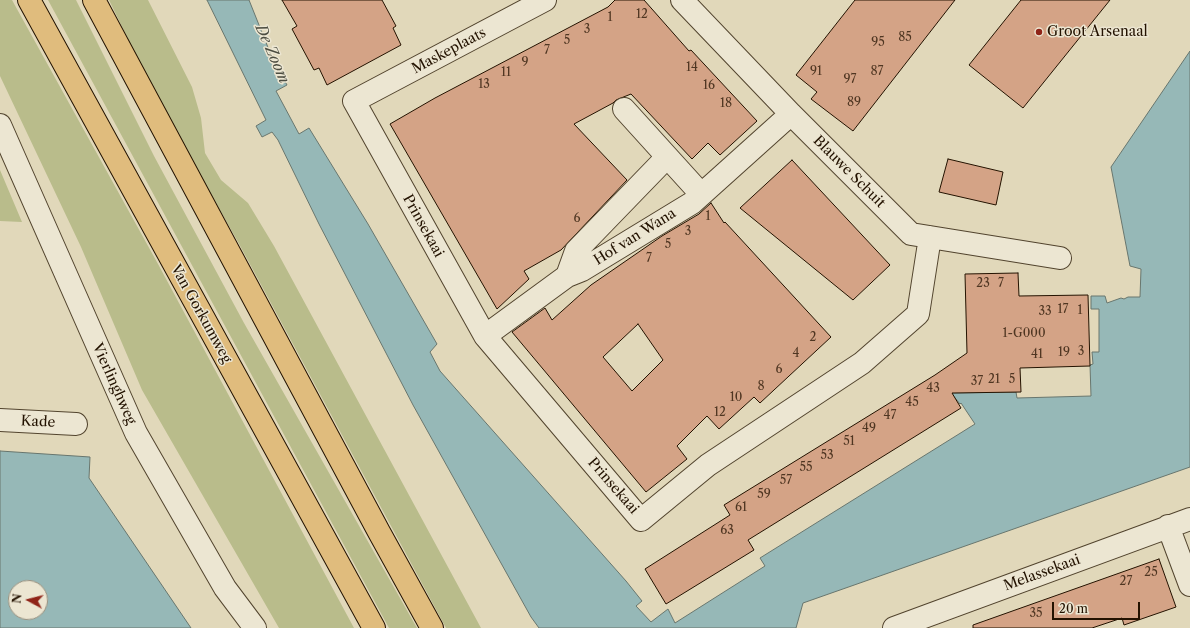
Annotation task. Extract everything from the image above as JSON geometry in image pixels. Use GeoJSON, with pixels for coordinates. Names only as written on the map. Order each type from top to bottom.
{"type":"FeatureCollection","features":[{"type":"Feature","properties":{"kind":"main road","name":"Van Gorkumweg"},"geometry":{"type":"LineString","coordinates":[[29,0],[374,628]]}},
{"type":"Feature","properties":{"kind":"main road"},"geometry":{"type":"LineString","coordinates":[[94,0],[432,628]]}},
{"type":"Feature","properties":{"kind":"street","name":"Maskeplaats"},"geometry":{"type":"LineString","coordinates":[[354,101],[545,0]]}},
{"type":"Feature","properties":{"kind":"street","name":"Blauwe Schuit"},"geometry":{"type":"LineString","coordinates":[[682,0],[791,114],[911,234],[1060,258]]}},
{"type":"Feature","properties":{"kind":"street","name":"Prinsekaai"},"geometry":{"type":"LineString","coordinates":[[354,101],[484,336],[641,520],[708,466],[862,363],[918,314],[930,237]]}},
{"type":"Feature","properties":{"kind":"street"},"geometry":{"type":"LineString","coordinates":[[624,109],[701,194]]}},
{"type":"Feature","properties":{"kind":"street","name":"Hof van Wana"},"geometry":{"type":"LineString","coordinates":[[484,336],[567,276],[582,270],[692,203],[791,114]]}},
{"type":"Feature","properties":{"kind":"street","name":"Vierlinghweg"},"geometry":{"type":"LineString","coordinates":[[0,125],[136,433],[225,588],[255,628]]}},
{"type":"Feature","properties":{"kind":"street","name":"Hof van Wana"},"geometry":{"type":"LineString","coordinates":[[567,276],[576,251],[667,157]]}},
{"type":"Feature","properties":{"kind":"street","name":"Kade"},"geometry":{"type":"LineString","coordinates":[[0,420],[76,424]]}},
{"type":"Feature","properties":{"kind":"street","name":"Melassekaai"},"geometry":{"type":"LineString","coordinates":[[894,628],[1190,519]]}},
{"type":"Feature","properties":{"kind":"street"},"geometry":{"type":"LineString","coordinates":[[1168,526],[1190,585]]}},
{"type":"Feature","properties":{"kind":"green space"},"geometry":{"type":"Polygon","coordinates":[[[0,0],[12,0],[158,264],[354,628],[279,628],[142,390],[81,247],[0,76],[0,0]]]}},
{"type":"Feature","properties":{"kind":"green space"},"geometry":{"type":"Polygon","coordinates":[[[48,0],[76,0],[154,156],[244,323],[417,628],[389,628],[48,0]]]}},
{"type":"Feature","properties":{"kind":"green space"},"geometry":{"type":"Polygon","coordinates":[[[109,0],[148,0],[192,87],[201,118],[205,153],[221,180],[248,203],[274,246],[481,628],[446,628],[238,242],[157,99],[109,0]]]}},
{"type":"Feature","properties":{"kind":"green space"},"geometry":{"type":"Polygon","coordinates":[[[0,170],[22,222],[0,221],[0,170]]]}},
{"type":"Feature","properties":{"kind":"water"},"geometry":{"type":"Polygon","coordinates":[[[207,0],[249,0],[273,60],[287,85],[276,91],[299,134],[309,128],[368,224],[437,344],[430,352],[440,371],[626,581],[642,601],[636,606],[651,622],[668,609],[675,623],[765,566],[760,558],[975,424],[961,403],[960,404],[951,393],[1016,392],[1017,398],[1091,396],[1090,365],[1093,364],[1092,352],[1099,352],[1099,309],[1091,309],[1091,296],[1105,296],[1107,303],[1121,298],[1140,297],[1141,269],[1130,266],[1111,167],[1190,51],[1190,467],[803,603],[796,628],[539,628],[531,617],[413,405],[319,224],[278,140],[272,132],[262,137],[256,126],[266,120],[207,0]]]}},
{"type":"Feature","properties":{"kind":"water"},"geometry":{"type":"Polygon","coordinates":[[[0,451],[90,457],[89,478],[191,628],[0,628],[0,451]]]}},
{"type":"Feature","properties":{"kind":"building"},"geometry":{"type":"Polygon","coordinates":[[[282,0],[382,0],[396,26],[393,28],[401,45],[327,85],[319,68],[314,70],[292,29],[297,26],[282,0]]]}},
{"type":"Feature","properties":{"kind":"building"},"geometry":{"type":"Polygon","coordinates":[[[615,0],[644,0],[689,51],[691,50],[757,121],[720,155],[708,143],[692,159],[631,94],[616,100],[574,124],[627,180],[561,250],[524,271],[529,279],[497,309],[390,124],[435,98],[608,7],[615,0]]]}},
{"type":"Feature","properties":{"kind":"building"},"geometry":{"type":"Polygon","coordinates":[[[855,0],[955,0],[853,131],[811,99],[817,92],[796,75],[855,0]]]}},
{"type":"Feature","properties":{"kind":"building","name":"Groot Arsenaal"},"geometry":{"type":"Polygon","coordinates":[[[1021,0],[1110,0],[1023,108],[969,65],[1021,0]]]}},
{"type":"Feature","properties":{"kind":"building"},"geometry":{"type":"Polygon","coordinates":[[[948,159],[1003,172],[996,205],[939,192],[948,159]]]}},
{"type":"Feature","properties":{"kind":"building"},"geometry":{"type":"Polygon","coordinates":[[[792,160],[890,265],[853,300],[740,208],[792,160]]]}},
{"type":"Feature","properties":{"kind":"building"},"geometry":{"type":"Polygon","coordinates":[[[711,203],[724,223],[725,222],[831,337],[760,403],[754,397],[719,429],[707,416],[677,446],[687,459],[646,492],[512,332],[545,308],[552,320],[591,285],[662,236],[699,214],[711,203]],[[638,324],[603,357],[632,391],[663,360],[638,324]]]}},
{"type":"Feature","properties":{"kind":"building"},"geometry":{"type":"Polygon","coordinates":[[[1018,273],[1019,296],[1088,295],[1090,366],[1020,368],[1021,392],[952,393],[961,408],[748,540],[754,550],[666,604],[645,569],[730,515],[724,505],[935,375],[967,353],[965,274],[1018,273]]]}},
{"type":"Feature","properties":{"kind":"building"},"geometry":{"type":"Polygon","coordinates":[[[1159,559],[1176,607],[1124,625],[1122,618],[1092,628],[973,628],[973,625],[1159,559]]]}},
{"type":"Feature","properties":{"kind":"place","name":"Groot Arsenaal"},"geometry":{"type":"Point","coordinates":[1039,32]}},
{"type":"Feature","properties":{"kind":"water label","name":"De Zoom"},"geometry":{"type":"Point","coordinates":[272,54]}}]}
